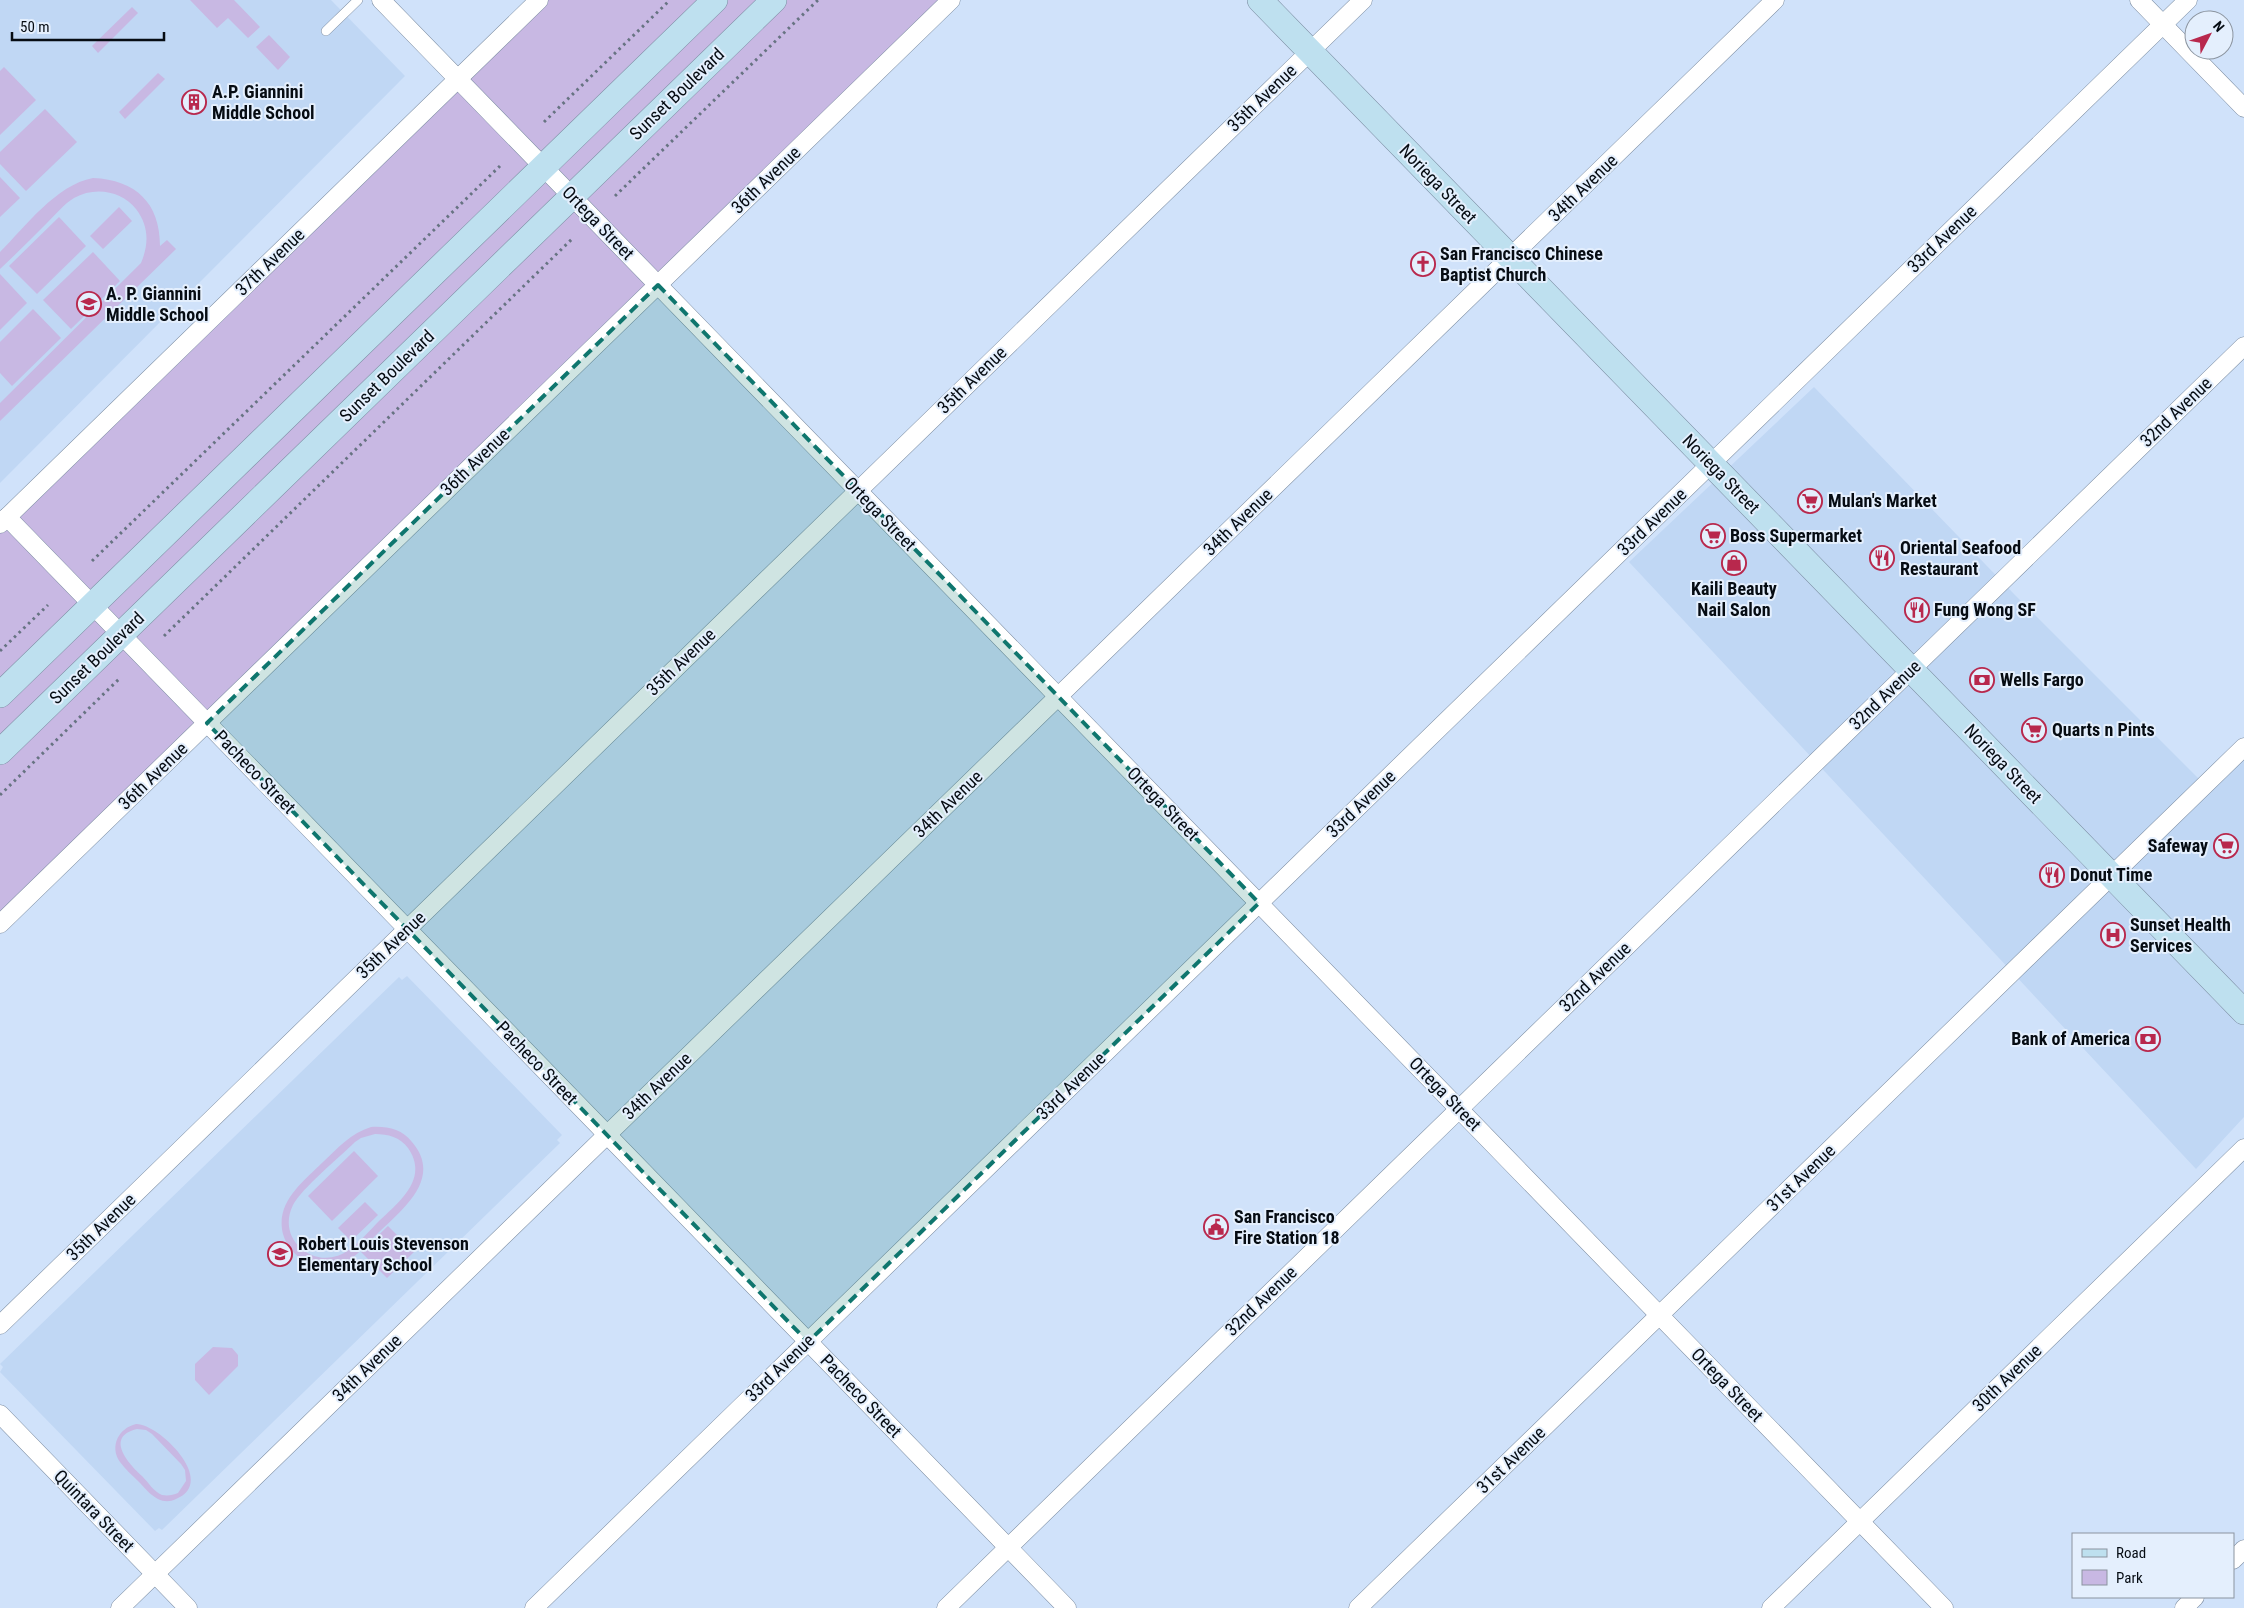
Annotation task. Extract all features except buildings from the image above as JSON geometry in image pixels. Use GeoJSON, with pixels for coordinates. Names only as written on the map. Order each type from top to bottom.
{"type":"FeatureCollection","features":[{"type":"Feature","properties":{"kind":"main road"},"geometry":{"type":"LineString","coordinates":[[0,694],[715,0]]}},
{"type":"Feature","properties":{"kind":"main road","name":"Sunset Boulevard"},"geometry":{"type":"LineString","coordinates":[[0,752],[774,0]]}},
{"type":"Feature","properties":{"kind":"main road","name":"Noriega Street"},"geometry":{"type":"LineString","coordinates":[[1260,0],[2244,1012]]}},
{"type":"Feature","properties":{"kind":"street","name":"Ortega Street"},"geometry":{"type":"LineString","coordinates":[[381,0],[1944,1608]]}},
{"type":"Feature","properties":{"kind":"street","name":"37th Avenue"},"geometry":{"type":"LineString","coordinates":[[3,520],[539,0]]}},
{"type":"Feature","properties":{"kind":"street","name":"36th Avenue"},"geometry":{"type":"LineString","coordinates":[[0,924],[951,0]]}},
{"type":"Feature","properties":{"kind":"street","name":"35th Avenue"},"geometry":{"type":"LineString","coordinates":[[0,1325],[1363,0]]}},
{"type":"Feature","properties":{"kind":"street","name":"34th Avenue"},"geometry":{"type":"LineString","coordinates":[[120,1608],[1775,0]]}},
{"type":"Feature","properties":{"kind":"street"},"geometry":{"type":"LineString","coordinates":[[2139,0],[2244,108]]}},
{"type":"Feature","properties":{"kind":"street","name":"33rd Avenue"},"geometry":{"type":"LineString","coordinates":[[534,1608],[2188,0]]}},
{"type":"Feature","properties":{"kind":"street","name":"32nd Avenue"},"geometry":{"type":"LineString","coordinates":[[946,1608],[2244,346]]}},
{"type":"Feature","properties":{"kind":"street","name":"Pacheco Street"},"geometry":{"type":"LineString","coordinates":[[3,520],[92,605],[1067,1608]]}},
{"type":"Feature","properties":{"kind":"street","name":"31st Avenue"},"geometry":{"type":"LineString","coordinates":[[1358,1608],[2244,747]]}},
{"type":"Feature","properties":{"kind":"street","name":"30th Avenue"},"geometry":{"type":"LineString","coordinates":[[1771,1608],[2244,1148]]}},
{"type":"Feature","properties":{"kind":"street","name":"Quintara Street"},"geometry":{"type":"LineString","coordinates":[[0,1414],[188,1608]]}},
{"type":"Feature","properties":{"kind":"street"},"geometry":{"type":"LineString","coordinates":[[2234,1559],[2244,1549]]}},
{"type":"Feature","properties":{"kind":"street"},"geometry":{"type":"LineString","coordinates":[[2184,1608],[2194,1598]]}},
{"type":"Feature","properties":{"kind":"lane"},"geometry":{"type":"LineString","coordinates":[[326,31],[358,0]]}},
{"type":"Feature","properties":{"kind":"path"},"geometry":{"type":"LineString","coordinates":[[544,122],[670,0]]}},
{"type":"Feature","properties":{"kind":"path"},"geometry":{"type":"LineString","coordinates":[[615,196],[818,0]]}},
{"type":"Feature","properties":{"kind":"path"},"geometry":{"type":"LineString","coordinates":[[92,561],[500,166]]}},
{"type":"Feature","properties":{"kind":"path"},"geometry":{"type":"LineString","coordinates":[[164,636],[572,239]]}},
{"type":"Feature","properties":{"kind":"path"},"geometry":{"type":"LineString","coordinates":[[0,651],[48,605]]}},
{"type":"Feature","properties":{"kind":"path"},"geometry":{"type":"LineString","coordinates":[[0,795],[119,679]]}},
{"type":"Feature","properties":{"kind":"highlighted area"},"geometry":{"type":"Polygon","coordinates":[[[658,285],[1259,903],[808,1342],[207,723],[658,285]]]}},
{"type":"Feature","properties":{"kind":"shaded area","name":"A. P. Giannini Middle School"},"geometry":{"type":"Polygon","coordinates":[[[0,0],[331,0],[405,76],[0,483],[0,0]]]}},
{"type":"Feature","properties":{"kind":"shaded area"},"geometry":{"type":"Polygon","coordinates":[[[1814,387],[2015,595],[2205,785],[2244,747],[2244,1117],[2196,1169],[1629,562],[1814,387]]]}},
{"type":"Feature","properties":{"kind":"shaded area","name":"Robert Louis Stevenson Elementary School"},"geometry":{"type":"Polygon","coordinates":[[[407,976],[562,1135],[557,1140],[560,1143],[162,1530],[159,1528],[155,1531],[0,1372],[3,1367],[0,1364],[399,977],[402,980],[407,976]]]}},
{"type":"Feature","properties":{"kind":"green space"},"geometry":{"type":"Polygon","coordinates":[[[190,0],[234,0],[260,27],[248,38],[228,18],[217,28],[190,0]]]}},
{"type":"Feature","properties":{"kind":"green space"},"geometry":{"type":"Polygon","coordinates":[[[539,0],[950,0],[0,924],[0,524],[539,0]]]}},
{"type":"Feature","properties":{"kind":"green space"},"geometry":{"type":"Polygon","coordinates":[[[132,7],[138,13],[98,53],[92,46],[132,7]]]}},
{"type":"Feature","properties":{"kind":"green space"},"geometry":{"type":"Polygon","coordinates":[[[269,35],[290,57],[278,70],[256,47],[269,35]]]}},
{"type":"Feature","properties":{"kind":"green space"},"geometry":{"type":"Polygon","coordinates":[[[4,67],[36,100],[0,135],[0,71],[4,67]]]}},
{"type":"Feature","properties":{"kind":"green space"},"geometry":{"type":"Polygon","coordinates":[[[158,73],[165,79],[125,119],[119,112],[158,73]]]}},
{"type":"Feature","properties":{"kind":"green space"},"geometry":{"type":"Polygon","coordinates":[[[45,109],[77,142],[26,191],[0,164],[0,152],[45,109]]]}},
{"type":"Feature","properties":{"kind":"green space"},"geometry":{"type":"Polygon","coordinates":[[[0,177],[20,198],[0,217],[0,177]]]}},
{"type":"Feature","properties":{"kind":"green space"},"geometry":{"type":"Polygon","coordinates":[[[93,178],[122,183],[143,197],[156,218],[160,246],[167,240],[176,249],[0,421],[0,403],[141,263],[146,235],[140,215],[123,198],[116,194],[99,191],[82,194],[70,200],[0,269],[0,252],[42,208],[67,189],[79,182],[93,178]]]}},
{"type":"Feature","properties":{"kind":"green space"},"geometry":{"type":"Polygon","coordinates":[[[119,207],[132,221],[103,249],[90,236],[119,207]]]}},
{"type":"Feature","properties":{"kind":"green space"},"geometry":{"type":"Polygon","coordinates":[[[59,217],[86,246],[37,294],[9,266],[59,217]]]}},
{"type":"Feature","properties":{"kind":"green space"},"geometry":{"type":"Polygon","coordinates":[[[93,252],[120,281],[71,329],[43,300],[93,252]]]}},
{"type":"Feature","properties":{"kind":"green space"},"geometry":{"type":"Polygon","coordinates":[[[0,274],[27,303],[0,330],[0,274]]]}},
{"type":"Feature","properties":{"kind":"green space"},"geometry":{"type":"Polygon","coordinates":[[[33,309],[61,338],[12,386],[0,373],[0,342],[33,309]]]}},
{"type":"Feature","properties":{"kind":"green space"},"geometry":{"type":"Polygon","coordinates":[[[371,1127],[388,1128],[399,1131],[412,1142],[420,1155],[423,1168],[416,1192],[398,1214],[352,1258],[332,1266],[322,1266],[308,1262],[300,1258],[288,1246],[284,1238],[282,1223],[283,1212],[287,1202],[299,1185],[334,1151],[351,1137],[371,1127]],[[375,1134],[355,1142],[313,1182],[293,1205],[289,1218],[290,1231],[295,1241],[303,1250],[313,1256],[325,1258],[338,1256],[350,1249],[396,1205],[414,1179],[414,1159],[405,1144],[389,1136],[375,1134]]]}},
{"type":"Feature","properties":{"kind":"green space"},"geometry":{"type":"Polygon","coordinates":[[[354,1151],[378,1176],[332,1221],[308,1196],[354,1151]]]}},
{"type":"Feature","properties":{"kind":"green space"},"geometry":{"type":"Polygon","coordinates":[[[365,1202],[378,1215],[351,1241],[338,1228],[365,1202]]]}},
{"type":"Feature","properties":{"kind":"green space"},"geometry":{"type":"Polygon","coordinates":[[[388,1226],[414,1252],[387,1278],[361,1252],[388,1226]]]}},
{"type":"Feature","properties":{"kind":"green space"},"geometry":{"type":"Polygon","coordinates":[[[213,1347],[232,1348],[238,1355],[238,1366],[209,1395],[195,1380],[195,1364],[213,1347]]]}},
{"type":"Feature","properties":{"kind":"green space"},"geometry":{"type":"Polygon","coordinates":[[[136,1424],[146,1426],[170,1443],[188,1468],[191,1480],[188,1491],[174,1500],[160,1500],[150,1493],[124,1467],[115,1450],[121,1434],[130,1426],[136,1424]],[[137,1429],[127,1433],[122,1438],[122,1451],[131,1465],[156,1492],[162,1495],[178,1493],[186,1481],[185,1470],[152,1434],[146,1430],[137,1429]]]}},
{"type":"Feature","properties":{"kind":"place","name":"A.P. Giannini Middle School"},"geometry":{"type":"Point","coordinates":[194,102]}},
{"type":"Feature","properties":{"kind":"place","name":"San Francisco Chinese Baptist Church"},"geometry":{"type":"Point","coordinates":[1423,264]}},
{"type":"Feature","properties":{"kind":"place","name":"A. P. Giannini Middle School"},"geometry":{"type":"Point","coordinates":[89,304]}},
{"type":"Feature","properties":{"kind":"place","name":"Mulan's Market"},"geometry":{"type":"Point","coordinates":[1810,501]}},
{"type":"Feature","properties":{"kind":"place","name":"Boss Supermarket"},"geometry":{"type":"Point","coordinates":[1713,536]}},
{"type":"Feature","properties":{"kind":"place","name":"Oriental Seafood Restaurant"},"geometry":{"type":"Point","coordinates":[1882,558]}},
{"type":"Feature","properties":{"kind":"place","name":"Kaili Beauty Nail Salon"},"geometry":{"type":"Point","coordinates":[1734,563]}},
{"type":"Feature","properties":{"kind":"place","name":"Fung Wong SF"},"geometry":{"type":"Point","coordinates":[1917,610]}},
{"type":"Feature","properties":{"kind":"place","name":"Wells Fargo"},"geometry":{"type":"Point","coordinates":[1982,680]}},
{"type":"Feature","properties":{"kind":"place","name":"Quarts n Pints"},"geometry":{"type":"Point","coordinates":[2034,730]}},
{"type":"Feature","properties":{"kind":"place","name":"Safeway"},"geometry":{"type":"Point","coordinates":[2226,846]}},
{"type":"Feature","properties":{"kind":"place","name":"Donut Time"},"geometry":{"type":"Point","coordinates":[2052,875]}},
{"type":"Feature","properties":{"kind":"place","name":"Sunset Health Services"},"geometry":{"type":"Point","coordinates":[2113,935]}},
{"type":"Feature","properties":{"kind":"place","name":"Bank of America"},"geometry":{"type":"Point","coordinates":[2148,1039]}},
{"type":"Feature","properties":{"kind":"place","name":"San Francisco Fire Station 18"},"geometry":{"type":"Point","coordinates":[1216,1227]}},
{"type":"Feature","properties":{"kind":"place","name":"Robert Louis Stevenson Elementary School"},"geometry":{"type":"Point","coordinates":[280,1254]}}]}
